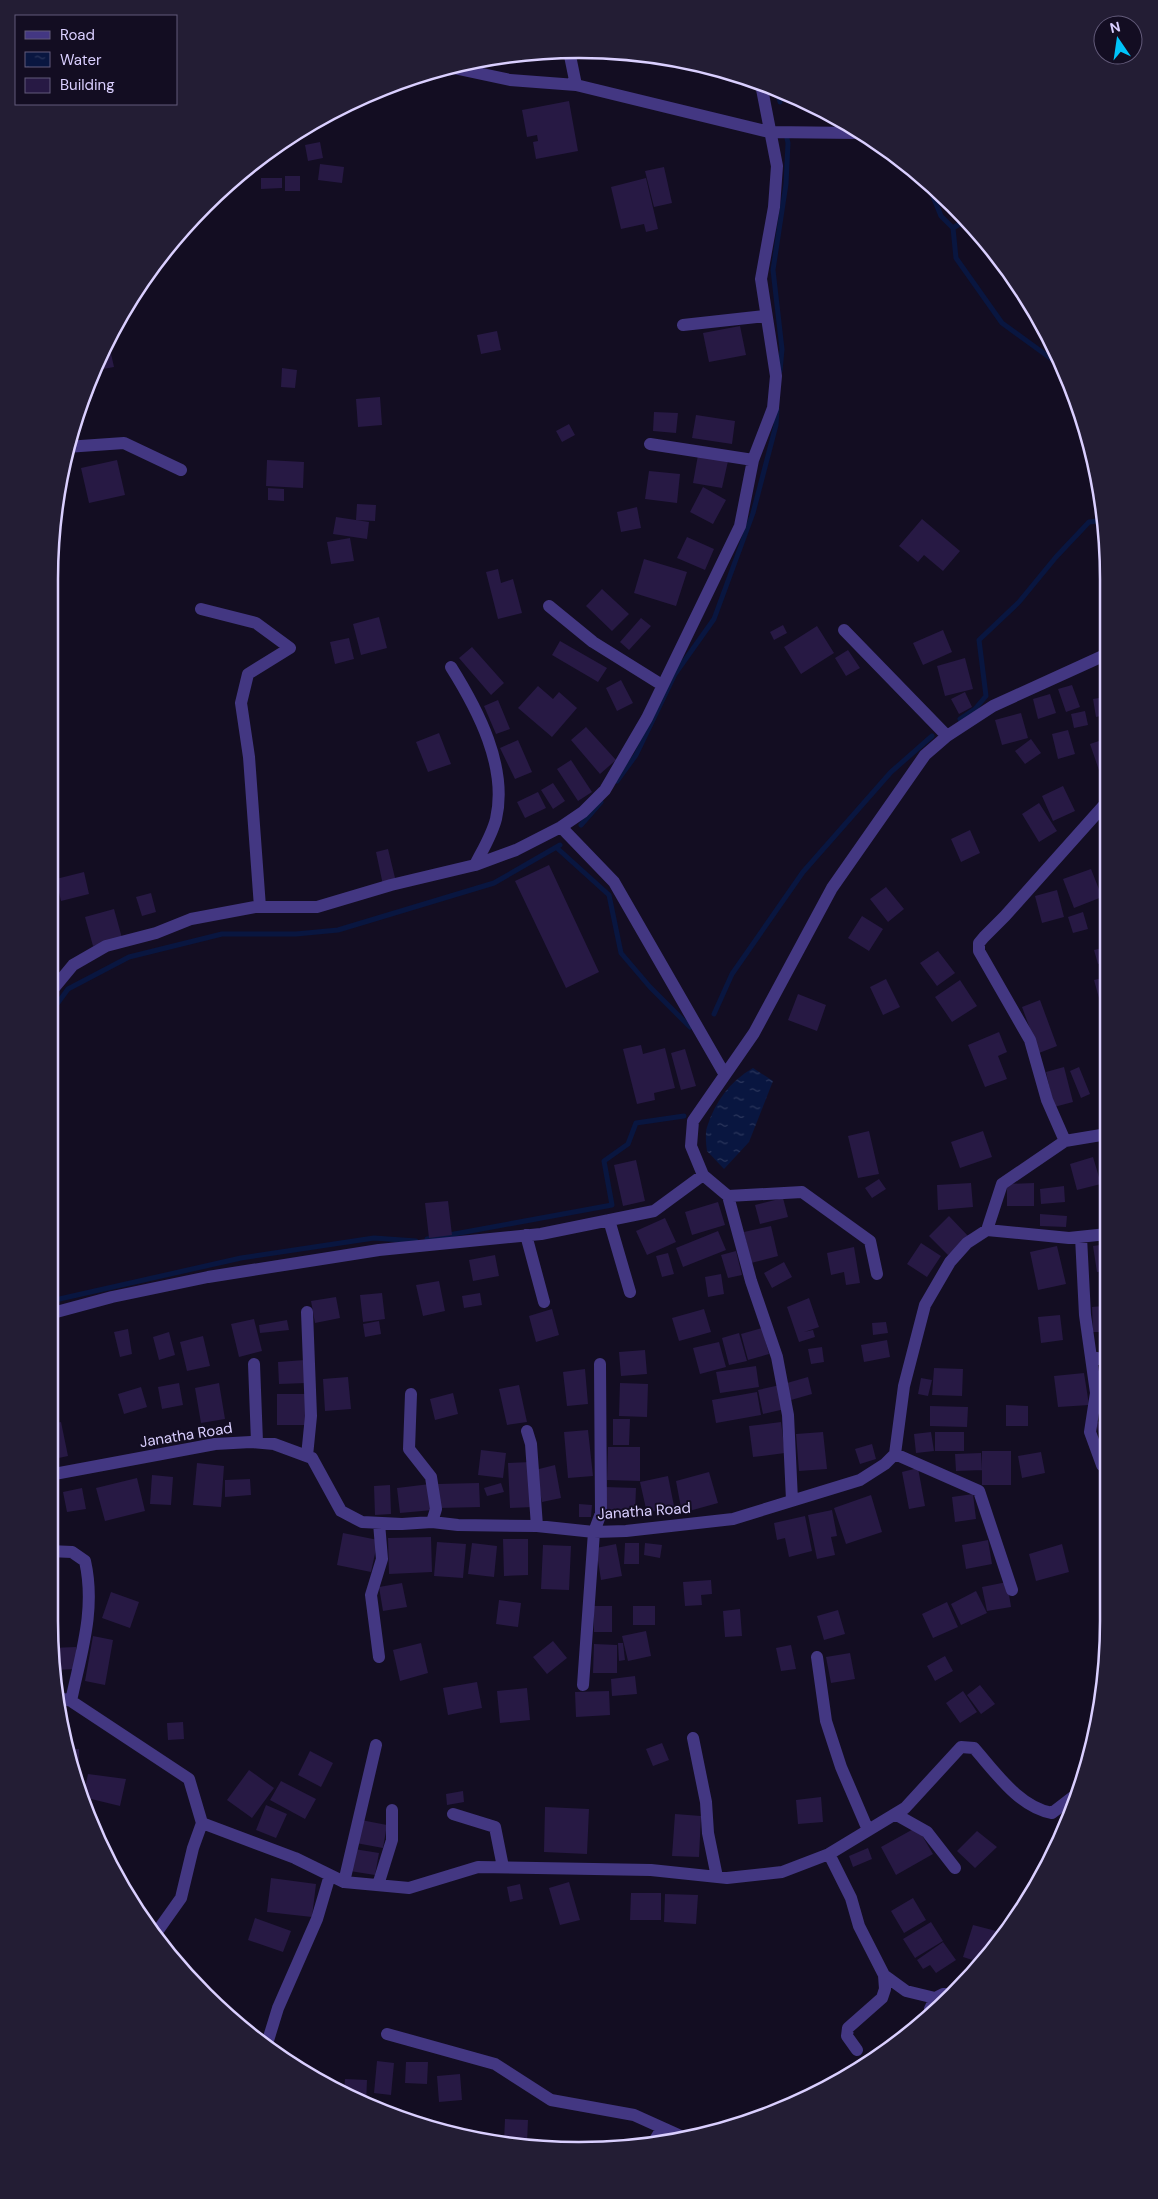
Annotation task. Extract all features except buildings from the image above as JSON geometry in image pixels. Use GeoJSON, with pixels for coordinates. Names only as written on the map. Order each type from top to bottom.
{"type":"FeatureCollection","features":[{"type":"Feature","properties":{"kind":"street"},"geometry":{"type":"LineString","coordinates":[[570,58],[576,85]]}},
{"type":"Feature","properties":{"kind":"street"},"geometry":{"type":"LineString","coordinates":[[475,68],[510,80],[576,85],[769,132],[850,133]]}},
{"type":"Feature","properties":{"kind":"street"},"geometry":{"type":"LineString","coordinates":[[58,984],[73,966],[106,946],[156,933],[191,919],[260,907],[317,907],[391,885],[475,865],[516,850],[561,827],[583,812],[605,790],[647,718],[740,526],[753,460],[773,408],[776,376],[765,316],[761,278],[774,207],[777,166],[762,91]]}},
{"type":"Feature","properties":{"kind":"street"},"geometry":{"type":"LineString","coordinates":[[683,324],[765,316]]}},
{"type":"Feature","properties":{"kind":"street"},"geometry":{"type":"LineString","coordinates":[[74,447],[124,444],[181,470]]}},
{"type":"Feature","properties":{"kind":"street"},"geometry":{"type":"LineString","coordinates":[[650,444],[753,460]]}},
{"type":"Feature","properties":{"kind":"street"},"geometry":{"type":"LineString","coordinates":[[549,606],[593,642],[662,685]]}},
{"type":"Feature","properties":{"kind":"street"},"geometry":{"type":"LineString","coordinates":[[201,609],[256,623],[290,648],[248,674],[241,703],[249,757],[260,907]]}},
{"type":"Feature","properties":{"kind":"street"},"geometry":{"type":"LineString","coordinates":[[844,630],[947,736]]}},
{"type":"Feature","properties":{"kind":"street"},"geometry":{"type":"LineString","coordinates":[[792,1500],[788,1415],[777,1357],[751,1281],[728,1196],[703,1175],[691,1146],[693,1121],[754,1033],[832,888],[925,755],[947,736],[994,706],[1100,656]]}},
{"type":"Feature","properties":{"kind":"street"},"geometry":{"type":"LineString","coordinates":[[451,667],[468,694],[491,746],[495,770],[498,800],[496,820],[475,865]]}},
{"type":"Feature","properties":{"kind":"street"},"geometry":{"type":"LineString","coordinates":[[1065,1140],[1047,1100],[1030,1040],[1007,997],[982,960],[979,943],[1100,811]]}},
{"type":"Feature","properties":{"kind":"street"},"geometry":{"type":"LineString","coordinates":[[561,827],[614,882],[725,1075]]}},
{"type":"Feature","properties":{"kind":"street"},"geometry":{"type":"LineString","coordinates":[[1012,1590],[979,1491],[895,1454],[904,1386],[925,1305],[950,1262],[967,1243],[987,1230],[1002,1184],[1065,1140],[1100,1135]]}},
{"type":"Feature","properties":{"kind":"street"},"geometry":{"type":"LineString","coordinates":[[58,1312],[112,1297],[208,1277],[379,1250],[526,1236],[654,1211],[703,1175]]}},
{"type":"Feature","properties":{"kind":"street"},"geometry":{"type":"LineString","coordinates":[[728,1196],[802,1192],[870,1241],[877,1274]]}},
{"type":"Feature","properties":{"kind":"street"},"geometry":{"type":"LineString","coordinates":[[609,1220],[630,1292]]}},
{"type":"Feature","properties":{"kind":"street"},"geometry":{"type":"LineString","coordinates":[[987,1230],[1035,1236],[1100,1235]]}},
{"type":"Feature","properties":{"kind":"street"},"geometry":{"type":"LineString","coordinates":[[526,1236],[544,1302]]}},
{"type":"Feature","properties":{"kind":"street"},"geometry":{"type":"LineString","coordinates":[[1081,1236],[1085,1315],[1096,1393],[1090,1432],[1100,1460]]}},
{"type":"Feature","properties":{"kind":"street"},"geometry":{"type":"LineString","coordinates":[[307,1312],[311,1416],[307,1456]]}},
{"type":"Feature","properties":{"kind":"street"},"geometry":{"type":"LineString","coordinates":[[1091,1357],[1100,1359]]}},
{"type":"Feature","properties":{"kind":"street"},"geometry":{"type":"LineString","coordinates":[[254,1364],[256,1442]]}},
{"type":"Feature","properties":{"kind":"street"},"geometry":{"type":"LineString","coordinates":[[583,1686],[594,1532],[601,1513],[600,1364]]}},
{"type":"Feature","properties":{"kind":"street"},"geometry":{"type":"LineString","coordinates":[[411,1394],[409,1449],[432,1477],[436,1509],[432,1522]]}},
{"type":"Feature","properties":{"kind":"street"},"geometry":{"type":"LineString","coordinates":[[527,1431],[530,1444],[537,1526]]}},
{"type":"Feature","properties":{"kind":"street","name":"Janatha Road"},"geometry":{"type":"LineString","coordinates":[[58,1473],[215,1444],[256,1442],[274,1444],[312,1458],[342,1511],[362,1522],[432,1522],[458,1525],[537,1526],[594,1532],[626,1532],[733,1519],[860,1480],[885,1464],[895,1454]]}},
{"type":"Feature","properties":{"kind":"street"},"geometry":{"type":"LineString","coordinates":[[379,1523],[382,1559],[371,1595],[379,1657]]}},
{"type":"Feature","properties":{"kind":"street"},"geometry":{"type":"LineString","coordinates":[[58,1551],[72,1552],[85,1561],[90,1584],[90,1611],[72,1701]]}},
{"type":"Feature","properties":{"kind":"street"},"geometry":{"type":"LineString","coordinates":[[817,1657],[826,1721],[841,1767],[868,1830]]}},
{"type":"Feature","properties":{"kind":"street"},"geometry":{"type":"LineString","coordinates":[[64,1698],[72,1701],[189,1779],[202,1823],[193,1848],[181,1898],[159,1929]]}},
{"type":"Feature","properties":{"kind":"street"},"geometry":{"type":"LineString","coordinates":[[693,1738],[706,1802],[708,1833],[717,1877]]}},
{"type":"Feature","properties":{"kind":"street"},"geometry":{"type":"LineString","coordinates":[[344,1882],[376,1745]]}},
{"type":"Feature","properties":{"kind":"street"},"geometry":{"type":"LineString","coordinates":[[202,1823],[294,1858],[344,1882],[409,1888],[478,1867],[651,1870],[717,1877],[782,1872],[829,1854],[904,1808],[961,1747],[974,1748],[1007,1785],[1029,1805],[1039,1810],[1052,1813],[1068,1800]]}},
{"type":"Feature","properties":{"kind":"street"},"geometry":{"type":"LineString","coordinates":[[378,1885],[392,1840],[392,1810]]}},
{"type":"Feature","properties":{"kind":"street"},"geometry":{"type":"LineString","coordinates":[[453,1814],[495,1827],[503,1867]]}},
{"type":"Feature","properties":{"kind":"street"},"geometry":{"type":"LineString","coordinates":[[895,1814],[927,1832],[956,1868]]}},
{"type":"Feature","properties":{"kind":"street"},"geometry":{"type":"LineString","coordinates":[[829,1854],[851,1898],[859,1926],[884,1975],[885,1989],[882,1998],[848,2028],[847,2036],[857,2050]]}},
{"type":"Feature","properties":{"kind":"street"},"geometry":{"type":"LineString","coordinates":[[269,2039],[278,2008],[317,1919],[330,1875]]}},
{"type":"Feature","properties":{"kind":"street"},"geometry":{"type":"LineString","coordinates":[[884,1975],[906,1991],[935,1998]]}},
{"type":"Feature","properties":{"kind":"street"},"geometry":{"type":"LineString","coordinates":[[932,2003],[935,1998],[942,1994]]}},
{"type":"Feature","properties":{"kind":"street"},"geometry":{"type":"LineString","coordinates":[[387,2034],[495,2064],[551,2100],[634,2115],[672,2133]]}},
{"type":"Feature","properties":{"kind":"street"},"geometry":{"type":"LineString","coordinates":[[658,2135],[662,2128]]}},
{"type":"Feature","properties":{"kind":"water"},"geometry":{"type":"Polygon","coordinates":[[[753,1068],[773,1081],[749,1142],[724,1169],[707,1151],[707,1127],[714,1109],[724,1093],[737,1079],[753,1068]]]}},
{"type":"Feature","properties":{"kind":"waterway"},"geometry":{"type":"LineString","coordinates":[[779,97],[780,102]]}},
{"type":"Feature","properties":{"kind":"waterway"},"geometry":{"type":"LineString","coordinates":[[780,371],[782,349],[773,270],[786,184],[788,143],[786,134]]}},
{"type":"Feature","properties":{"kind":"waterway"},"geometry":{"type":"LineString","coordinates":[[933,196],[941,216],[953,228],[960,223]]}},
{"type":"Feature","properties":{"kind":"waterway"},"geometry":{"type":"LineString","coordinates":[[953,228],[956,258],[1002,323],[1052,359]]}},
{"type":"Feature","properties":{"kind":"waterway"},"geometry":{"type":"LineString","coordinates":[[617,781],[636,755],[675,674],[714,619],[753,513],[776,425],[777,409]]}},
{"type":"Feature","properties":{"kind":"waterway"},"geometry":{"type":"LineString","coordinates":[[960,719],[975,709],[986,696],[979,640],[1019,602],[1056,557],[1089,522],[1097,521]]}},
{"type":"Feature","properties":{"kind":"waterway"},"geometry":{"type":"LineString","coordinates":[[714,1014],[732,974],[803,872],[891,772],[932,736]]}},
{"type":"Feature","properties":{"kind":"waterway"},"geometry":{"type":"LineString","coordinates":[[581,825],[601,802]]}},
{"type":"Feature","properties":{"kind":"waterway"},"geometry":{"type":"LineString","coordinates":[[58,1003],[68,989],[129,957],[222,934],[296,934],[338,930],[494,883],[560,845]]}},
{"type":"Feature","properties":{"kind":"waterway"},"geometry":{"type":"LineString","coordinates":[[557,848],[609,895],[621,953],[650,987],[690,1027]]}},
{"type":"Feature","properties":{"kind":"waterway"},"geometry":{"type":"LineString","coordinates":[[427,1239],[612,1205],[604,1161],[628,1144],[636,1123],[684,1116]]}},
{"type":"Feature","properties":{"kind":"waterway"},"geometry":{"type":"LineString","coordinates":[[58,1299],[241,1258],[374,1238],[416,1241]]}}]}
